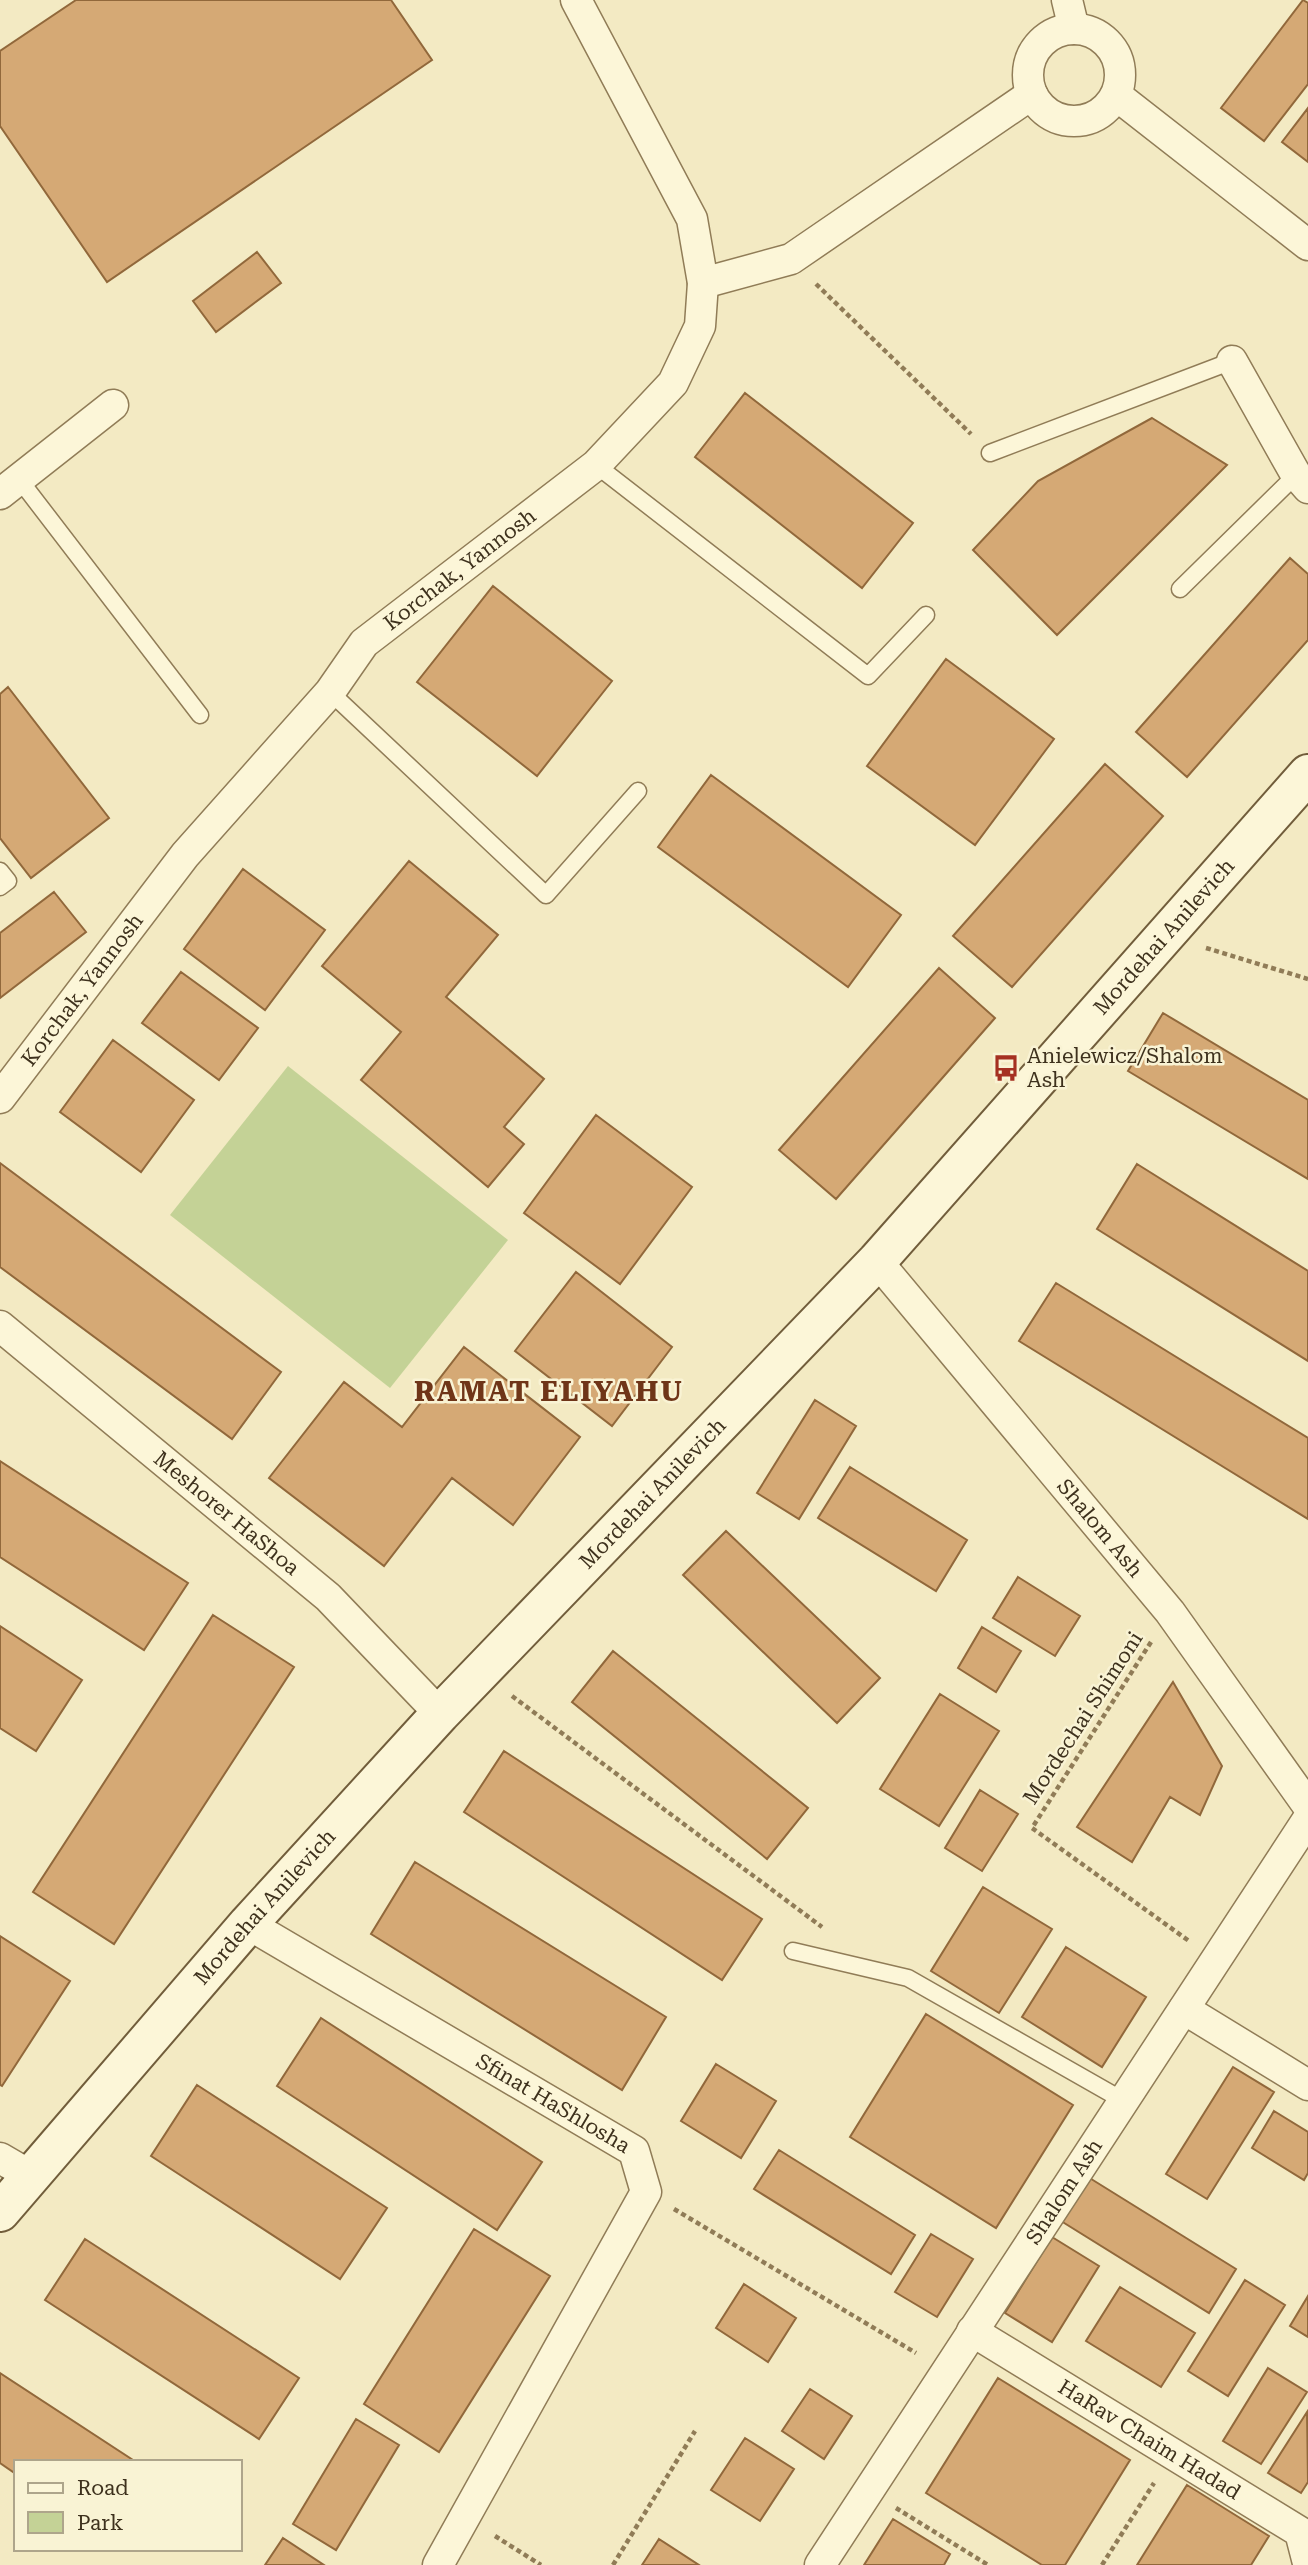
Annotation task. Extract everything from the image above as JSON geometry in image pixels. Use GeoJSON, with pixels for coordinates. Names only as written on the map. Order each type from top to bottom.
{"type":"FeatureCollection","features":[{"type":"Feature","properties":{"kind":"street","name":"Korchak, Yannosh"},"geometry":{"type":"LineString","coordinates":[[0,1098],[185,855],[330,692],[364,643],[596,465],[673,383],[701,326],[703,283],[692,219],[576,0]]}},
{"type":"Feature","properties":{"kind":"street"},"geometry":{"type":"LineString","coordinates":[[1067,0],[1074,29]]}},
{"type":"Feature","properties":{"kind":"street"},"geometry":{"type":"LineString","coordinates":[[1074,29],[1094,33],[1116,55],[1120,74],[1116,95],[1108,107],[1082,121],[1052,116],[1040,107],[1027,79],[1034,50],[1045,38],[1074,29]]}},
{"type":"Feature","properties":{"kind":"street"},"geometry":{"type":"LineString","coordinates":[[703,283],[790,260],[1032,94]]}},
{"type":"Feature","properties":{"kind":"street"},"geometry":{"type":"LineString","coordinates":[[1116,95],[1308,245]]}},
{"type":"Feature","properties":{"kind":"street"},"geometry":{"type":"LineString","coordinates":[[1232,361],[1304,477]]}},
{"type":"Feature","properties":{"kind":"street"},"geometry":{"type":"LineString","coordinates":[[9,486],[113,405]]}},
{"type":"Feature","properties":{"kind":"street","name":"Mordehai Anilevich"},"geometry":{"type":"LineString","coordinates":[[0,2212],[15,2167],[247,1924],[440,1714],[877,1261],[1308,774]]}},
{"type":"Feature","properties":{"kind":"street","name":"Shalom Ash"},"geometry":{"type":"LineString","coordinates":[[877,1261],[1170,1612],[1308,1806]]}},
{"type":"Feature","properties":{"kind":"street","name":"Meshorer HaShoa"},"geometry":{"type":"LineString","coordinates":[[0,1326],[328,1597],[440,1714]]}},
{"type":"Feature","properties":{"kind":"street","name":"Shalom Ash"},"geometry":{"type":"LineString","coordinates":[[820,2565],[1308,1819]]}},
{"type":"Feature","properties":{"kind":"street","name":"Sfinat HaShlosha"},"geometry":{"type":"LineString","coordinates":[[247,1924],[634,2151],[646,2192]]}},
{"type":"Feature","properties":{"kind":"street"},"geometry":{"type":"LineString","coordinates":[[1184,2009],[1308,2085]]}},
{"type":"Feature","properties":{"kind":"street"},"geometry":{"type":"LineString","coordinates":[[438,2565],[646,2192]]}},
{"type":"Feature","properties":{"kind":"street","name":"HaRav Chaim Hadad"},"geometry":{"type":"LineString","coordinates":[[972,2331],[1300,2532],[1308,2563]]}},
{"type":"Feature","properties":{"kind":"lane"},"geometry":{"type":"LineString","coordinates":[[990,453],[1232,361]]}},
{"type":"Feature","properties":{"kind":"lane"},"geometry":{"type":"LineString","coordinates":[[596,465],[868,676],[926,615]]}},
{"type":"Feature","properties":{"kind":"lane"},"geometry":{"type":"LineString","coordinates":[[1180,589],[1304,477]]}},
{"type":"Feature","properties":{"kind":"lane"},"geometry":{"type":"LineString","coordinates":[[9,486],[200,715]]}},
{"type":"Feature","properties":{"kind":"lane"},"geometry":{"type":"LineString","coordinates":[[330,692],[546,895],[638,791]]}},
{"type":"Feature","properties":{"kind":"lane"},"geometry":{"type":"LineString","coordinates":[[0,871],[8,881],[0,887]]}},
{"type":"Feature","properties":{"kind":"lane"},"geometry":{"type":"LineString","coordinates":[[793,1951],[908,1978],[1124,2101]]}},
{"type":"Feature","properties":{"kind":"path"},"geometry":{"type":"LineString","coordinates":[[790,260],[990,453]]}},
{"type":"Feature","properties":{"kind":"path"},"geometry":{"type":"LineString","coordinates":[[1165,935],[1308,979]]}},
{"type":"Feature","properties":{"kind":"path","name":"Mordechai Shimoni"},"geometry":{"type":"LineString","coordinates":[[1170,1612],[1032,1828],[1216,1960]]}},
{"type":"Feature","properties":{"kind":"path"},"geometry":{"type":"LineString","coordinates":[[480,1672],[826,1930]]}},
{"type":"Feature","properties":{"kind":"path"},"geometry":{"type":"LineString","coordinates":[[646,2192],[947,2371]]}},
{"type":"Feature","properties":{"kind":"path"},"geometry":{"type":"LineString","coordinates":[[613,2565],[695,2431]]}},
{"type":"Feature","properties":{"kind":"path"},"geometry":{"type":"LineString","coordinates":[[1102,2565],[1172,2453]]}},
{"type":"Feature","properties":{"kind":"path"},"geometry":{"type":"LineString","coordinates":[[869,2491],[988,2565]]}},
{"type":"Feature","properties":{"kind":"path"},"geometry":{"type":"LineString","coordinates":[[466,2518],[541,2565]]}},
{"type":"Feature","properties":{"kind":"green space"},"geometry":{"type":"Polygon","coordinates":[[[288,1066],[508,1240],[390,1388],[170,1215],[288,1066]]]}},
{"type":"Feature","properties":{"kind":"building"},"geometry":{"type":"Polygon","coordinates":[[[76,0],[391,0],[432,60],[107,282],[0,126],[0,51],[76,0]]]}},
{"type":"Feature","properties":{"kind":"building"},"geometry":{"type":"Polygon","coordinates":[[[1303,0],[1308,3],[1308,84],[1264,141],[1221,108],[1303,0]]]}},
{"type":"Feature","properties":{"kind":"building"},"geometry":{"type":"Polygon","coordinates":[[[1308,108],[1308,162],[1282,142],[1308,108]]]}},
{"type":"Feature","properties":{"kind":"building"},"geometry":{"type":"Polygon","coordinates":[[[257,252],[281,283],[216,332],[193,301],[257,252]]]}},
{"type":"Feature","properties":{"kind":"building"},"geometry":{"type":"Polygon","coordinates":[[[745,393],[913,523],[862,588],[695,457],[745,393]]]}},
{"type":"Feature","properties":{"kind":"building"},"geometry":{"type":"Polygon","coordinates":[[[1152,418],[1227,465],[1057,635],[973,550],[1038,481],[1152,418]]]}},
{"type":"Feature","properties":{"kind":"building"},"geometry":{"type":"Polygon","coordinates":[[[1290,558],[1308,574],[1308,640],[1187,777],[1136,732],[1290,558]]]}},
{"type":"Feature","properties":{"kind":"building"},"geometry":{"type":"Polygon","coordinates":[[[493,586],[612,681],[537,776],[417,682],[493,586]]]}},
{"type":"Feature","properties":{"kind":"building"},"geometry":{"type":"Polygon","coordinates":[[[946,659],[1054,739],[975,845],[867,766],[946,659]]]}},
{"type":"Feature","properties":{"kind":"building"},"geometry":{"type":"Polygon","coordinates":[[[8,687],[109,818],[31,878],[0,838],[0,694],[8,687]]]}},
{"type":"Feature","properties":{"kind":"building"},"geometry":{"type":"Polygon","coordinates":[[[1105,764],[1163,816],[1012,987],[953,936],[1105,764]]]}},
{"type":"Feature","properties":{"kind":"building"},"geometry":{"type":"Polygon","coordinates":[[[711,775],[901,915],[848,987],[658,847],[711,775]]]}},
{"type":"Feature","properties":{"kind":"building"},"geometry":{"type":"Polygon","coordinates":[[[409,861],[498,935],[446,997],[544,1079],[504,1127],[524,1144],[488,1187],[361,1080],[401,1032],[322,966],[409,861]]]}},
{"type":"Feature","properties":{"kind":"building"},"geometry":{"type":"Polygon","coordinates":[[[243,869],[325,930],[265,1010],[184,949],[243,869]]]}},
{"type":"Feature","properties":{"kind":"building"},"geometry":{"type":"Polygon","coordinates":[[[54,892],[86,932],[0,998],[0,933],[54,892]]]}},
{"type":"Feature","properties":{"kind":"building"},"geometry":{"type":"Polygon","coordinates":[[[939,968],[995,1018],[836,1199],[779,1150],[939,968]]]}},
{"type":"Feature","properties":{"kind":"building"},"geometry":{"type":"Polygon","coordinates":[[[181,972],[258,1028],[219,1080],[142,1023],[181,972]]]}},
{"type":"Feature","properties":{"kind":"building"},"geometry":{"type":"Polygon","coordinates":[[[1163,1013],[1308,1100],[1308,1179],[1128,1071],[1163,1013]]]}},
{"type":"Feature","properties":{"kind":"building"},"geometry":{"type":"Polygon","coordinates":[[[113,1040],[194,1100],[141,1172],[60,1112],[113,1040]]]}},
{"type":"Feature","properties":{"kind":"building"},"geometry":{"type":"Polygon","coordinates":[[[596,1115],[692,1187],[620,1284],[524,1213],[596,1115]]]}},
{"type":"Feature","properties":{"kind":"building"},"geometry":{"type":"Polygon","coordinates":[[[0,1163],[281,1372],[232,1439],[0,1267],[0,1163]]]}},
{"type":"Feature","properties":{"kind":"building"},"geometry":{"type":"Polygon","coordinates":[[[1137,1164],[1308,1271],[1308,1361],[1097,1229],[1137,1164]]]}},
{"type":"Feature","properties":{"kind":"building"},"geometry":{"type":"Polygon","coordinates":[[[576,1272],[672,1347],[612,1426],[515,1351],[576,1272]]]}},
{"type":"Feature","properties":{"kind":"building"},"geometry":{"type":"Polygon","coordinates":[[[1056,1283],[1308,1438],[1308,1519],[1019,1341],[1056,1283]]]}},
{"type":"Feature","properties":{"kind":"building"},"geometry":{"type":"Polygon","coordinates":[[[464,1347],[580,1437],[513,1525],[452,1478],[384,1566],[269,1478],[344,1382],[402,1427],[464,1347]]]}},
{"type":"Feature","properties":{"kind":"building"},"geometry":{"type":"Polygon","coordinates":[[[815,1400],[856,1426],[799,1519],[757,1493],[815,1400]]]}},
{"type":"Feature","properties":{"kind":"building"},"geometry":{"type":"Polygon","coordinates":[[[0,1461],[188,1583],[144,1650],[0,1557],[0,1461]]]}},
{"type":"Feature","properties":{"kind":"building"},"geometry":{"type":"Polygon","coordinates":[[[850,1467],[967,1540],[936,1591],[818,1518],[850,1467]]]}},
{"type":"Feature","properties":{"kind":"building"},"geometry":{"type":"Polygon","coordinates":[[[726,1531],[880,1678],[837,1723],[683,1575],[726,1531]]]}},
{"type":"Feature","properties":{"kind":"building"},"geometry":{"type":"Polygon","coordinates":[[[1018,1577],[1080,1616],[1055,1656],[993,1618],[1018,1577]]]}},
{"type":"Feature","properties":{"kind":"building"},"geometry":{"type":"Polygon","coordinates":[[[213,1615],[294,1667],[114,1944],[33,1892],[213,1615]]]}},
{"type":"Feature","properties":{"kind":"building"},"geometry":{"type":"Polygon","coordinates":[[[0,1626],[82,1680],[36,1751],[0,1728],[0,1626]]]}},
{"type":"Feature","properties":{"kind":"building"},"geometry":{"type":"Polygon","coordinates":[[[982,1627],[1021,1651],[996,1692],[958,1668],[982,1627]]]}},
{"type":"Feature","properties":{"kind":"building"},"geometry":{"type":"Polygon","coordinates":[[[613,1651],[808,1808],[767,1859],[572,1702],[613,1651]]]}},
{"type":"Feature","properties":{"kind":"building"},"geometry":{"type":"Polygon","coordinates":[[[1173,1682],[1222,1766],[1200,1815],[1170,1797],[1132,1862],[1077,1827],[1173,1682]]]}},
{"type":"Feature","properties":{"kind":"building"},"geometry":{"type":"Polygon","coordinates":[[[940,1694],[999,1731],[939,1826],[880,1789],[940,1694]]]}},
{"type":"Feature","properties":{"kind":"building"},"geometry":{"type":"Polygon","coordinates":[[[504,1751],[762,1919],[722,1980],[464,1812],[504,1751]]]}},
{"type":"Feature","properties":{"kind":"building"},"geometry":{"type":"Polygon","coordinates":[[[980,1790],[1018,1814],[982,1871],[945,1848],[980,1790]]]}},
{"type":"Feature","properties":{"kind":"building"},"geometry":{"type":"Polygon","coordinates":[[[415,1862],[666,2017],[622,2090],[371,1934],[415,1862]]]}},
{"type":"Feature","properties":{"kind":"building"},"geometry":{"type":"Polygon","coordinates":[[[983,1887],[1052,1929],[999,2013],[931,1971],[983,1887]]]}},
{"type":"Feature","properties":{"kind":"building"},"geometry":{"type":"Polygon","coordinates":[[[0,1936],[70,1981],[2,2086],[0,2085],[0,1936]]]}},
{"type":"Feature","properties":{"kind":"building"},"geometry":{"type":"Polygon","coordinates":[[[1066,1947],[1146,1997],[1102,2067],[1022,2017],[1066,1947]]]}},
{"type":"Feature","properties":{"kind":"building"},"geometry":{"type":"Polygon","coordinates":[[[926,2014],[1073,2105],[996,2228],[850,2137],[926,2014]]]}},
{"type":"Feature","properties":{"kind":"building"},"geometry":{"type":"Polygon","coordinates":[[[321,2018],[542,2162],[497,2230],[277,2086],[321,2018]]]}},
{"type":"Feature","properties":{"kind":"building"},"geometry":{"type":"Polygon","coordinates":[[[716,2064],[776,2101],[741,2158],[681,2121],[716,2064]]]}},
{"type":"Feature","properties":{"kind":"building"},"geometry":{"type":"Polygon","coordinates":[[[1233,2067],[1274,2092],[1207,2199],[1166,2174],[1233,2067]]]}},
{"type":"Feature","properties":{"kind":"building"},"geometry":{"type":"Polygon","coordinates":[[[197,2085],[387,2208],[340,2279],[151,2156],[197,2085]]]}},
{"type":"Feature","properties":{"kind":"building"},"geometry":{"type":"Polygon","coordinates":[[[1274,2111],[1308,2132],[1308,2173],[1304,2180],[1252,2148],[1274,2111]]]}},
{"type":"Feature","properties":{"kind":"building"},"geometry":{"type":"Polygon","coordinates":[[[779,2150],[915,2235],[891,2274],[754,2189],[779,2150]]]}},
{"type":"Feature","properties":{"kind":"building"},"geometry":{"type":"Polygon","coordinates":[[[1088,2177],[1236,2269],[1209,2313],[1061,2221],[1088,2177]]]}},
{"type":"Feature","properties":{"kind":"building"},"geometry":{"type":"Polygon","coordinates":[[[474,2229],[550,2276],[439,2452],[364,2404],[474,2229]]]}},
{"type":"Feature","properties":{"kind":"building"},"geometry":{"type":"Polygon","coordinates":[[[931,2234],[973,2259],[937,2317],[895,2292],[931,2234]]]}},
{"type":"Feature","properties":{"kind":"building"},"geometry":{"type":"Polygon","coordinates":[[[1052,2237],[1099,2266],[1052,2342],[1005,2313],[1052,2237]]]}},
{"type":"Feature","properties":{"kind":"building"},"geometry":{"type":"Polygon","coordinates":[[[85,2239],[299,2378],[259,2439],[45,2300],[85,2239]]]}},
{"type":"Feature","properties":{"kind":"building"},"geometry":{"type":"Polygon","coordinates":[[[1245,2280],[1285,2305],[1228,2396],[1188,2371],[1245,2280]]]}},
{"type":"Feature","properties":{"kind":"building"},"geometry":{"type":"Polygon","coordinates":[[[744,2284],[796,2318],[768,2362],[716,2328],[744,2284]]]}},
{"type":"Feature","properties":{"kind":"building"},"geometry":{"type":"Polygon","coordinates":[[[1120,2287],[1195,2333],[1161,2387],[1086,2341],[1120,2287]]]}},
{"type":"Feature","properties":{"kind":"building"},"geometry":{"type":"Polygon","coordinates":[[[1308,2296],[1308,2337],[1290,2326],[1308,2296]]]}},
{"type":"Feature","properties":{"kind":"building"},"geometry":{"type":"Polygon","coordinates":[[[1268,2368],[1307,2392],[1261,2464],[1223,2441],[1268,2368]]]}},
{"type":"Feature","properties":{"kind":"building"},"geometry":{"type":"Polygon","coordinates":[[[0,2373],[133,2460],[14,2460],[14,2473],[0,2463],[0,2373]]]}},
{"type":"Feature","properties":{"kind":"building"},"geometry":{"type":"Polygon","coordinates":[[[998,2378],[1130,2460],[1065,2565],[1042,2565],[926,2493],[998,2378]]]}},
{"type":"Feature","properties":{"kind":"building"},"geometry":{"type":"Polygon","coordinates":[[[810,2389],[852,2416],[824,2459],[782,2431],[810,2389]]]}},
{"type":"Feature","properties":{"kind":"building"},"geometry":{"type":"Polygon","coordinates":[[[1307,2412],[1308,2482],[1301,2493],[1268,2473],[1307,2412]]]}},
{"type":"Feature","properties":{"kind":"building"},"geometry":{"type":"Polygon","coordinates":[[[356,2419],[399,2445],[336,2550],[293,2524],[356,2419]]]}},
{"type":"Feature","properties":{"kind":"building"},"geometry":{"type":"Polygon","coordinates":[[[745,2438],[794,2469],[760,2521],[711,2490],[745,2438]]]}},
{"type":"Feature","properties":{"kind":"building"},"geometry":{"type":"Polygon","coordinates":[[[1187,2485],[1269,2536],[1251,2565],[1137,2565],[1187,2485]]]}},
{"type":"Feature","properties":{"kind":"building"},"geometry":{"type":"Polygon","coordinates":[[[893,2519],[950,2554],[944,2565],[864,2565],[893,2519]]]}},
{"type":"Feature","properties":{"kind":"building"},"geometry":{"type":"Polygon","coordinates":[[[283,2538],[324,2565],[265,2565],[283,2538]]]}},
{"type":"Feature","properties":{"kind":"building"},"geometry":{"type":"Polygon","coordinates":[[[659,2539],[699,2565],[642,2565],[659,2539]]]}},
{"type":"Feature","properties":{"kind":"place","name":"Anielewicz/Shalom Ash"},"geometry":{"type":"Point","coordinates":[1006,1068]}},
{"type":"Feature","properties":{"kind":"district","name":"RAMAT ELIYAHU"},"geometry":{"type":"Point","coordinates":[549,1391]}}]}
